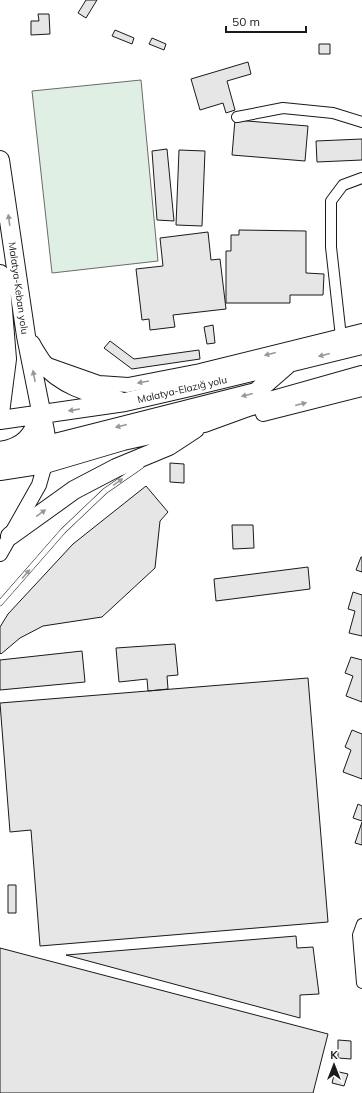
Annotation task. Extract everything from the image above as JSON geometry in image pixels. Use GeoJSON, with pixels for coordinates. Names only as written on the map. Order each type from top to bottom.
{"type":"FeatureCollection","features":[{"type":"Feature","properties":{"kind":"highway","name":"Malatya-Keban yolu"},"geometry":{"type":"LineString","coordinates":[[0,160],[26,336],[42,414],[53,452]]}},
{"type":"Feature","properties":{"kind":"highway","name":"Malatya-Keban yolu"},"geometry":{"type":"LineString","coordinates":[[0,274],[7,359],[0,413]]}},
{"type":"Feature","properties":{"kind":"highway"},"geometry":{"type":"LineString","coordinates":[[26,336],[43,363],[72,387],[124,402]]}},
{"type":"Feature","properties":{"kind":"highway","name":"Malatya-Elazığ yolu"},"geometry":{"type":"LineString","coordinates":[[0,420],[124,402],[190,388],[362,346]]}},
{"type":"Feature","properties":{"kind":"highway"},"geometry":{"type":"LineString","coordinates":[[0,471],[53,452],[256,392],[289,364]]}},
{"type":"Feature","properties":{"kind":"highway"},"geometry":{"type":"LineString","coordinates":[[10,536],[74,490],[116,468],[169,446],[204,423],[248,407],[362,375]]}},
{"type":"Feature","properties":{"kind":"highway"},"geometry":{"type":"LineString","coordinates":[[0,451],[12,449],[22,444],[31,435],[42,414]]}},
{"type":"Feature","properties":{"kind":"highway"},"geometry":{"type":"LineString","coordinates":[[53,452],[123,441],[204,423],[263,414]]}},
{"type":"Feature","properties":{"kind":"street"},"geometry":{"type":"LineString","coordinates":[[237,117],[283,108],[333,113],[362,122]]}},
{"type":"Feature","properties":{"kind":"street"},"geometry":{"type":"LineString","coordinates":[[341,337],[331,247],[331,201],[343,185],[362,178]]}},
{"type":"Feature","properties":{"kind":"street"},"geometry":{"type":"LineString","coordinates":[[43,363],[99,383],[128,385],[200,371],[362,332]]}},
{"type":"Feature","properties":{"kind":"street"},"geometry":{"type":"LineString","coordinates":[[263,414],[362,389]]}},
{"type":"Feature","properties":{"kind":"street"},"geometry":{"type":"LineString","coordinates":[[0,554],[39,485],[53,452]]}},
{"type":"Feature","properties":{"kind":"street"},"geometry":{"type":"LineString","coordinates":[[362,924],[358,935],[362,983]]}},
{"type":"Feature","properties":{"kind":"lane"},"geometry":{"type":"LineString","coordinates":[[150,460],[169,446]]}},
{"type":"Feature","properties":{"kind":"lane"},"geometry":{"type":"LineString","coordinates":[[0,603],[63,531],[105,491],[144,464]]}},
{"type":"Feature","properties":{"kind":"green space"},"geometry":{"type":"Polygon","coordinates":[[[141,80],[158,261],[52,273],[32,91],[141,80]]]}},
{"type":"Feature","properties":{"kind":"building"},"geometry":{"type":"Polygon","coordinates":[[[86,0],[97,0],[86,18],[78,13],[86,0]]]}},
{"type":"Feature","properties":{"kind":"building"},"geometry":{"type":"Polygon","coordinates":[[[38,14],[49,14],[50,34],[31,35],[31,21],[39,21],[38,14]]]}},
{"type":"Feature","properties":{"kind":"building"},"geometry":{"type":"Polygon","coordinates":[[[115,30],[134,38],[132,44],[112,36],[115,30]]]}},
{"type":"Feature","properties":{"kind":"building"},"geometry":{"type":"Polygon","coordinates":[[[152,38],[166,44],[164,50],[149,44],[152,38]]]}},
{"type":"Feature","properties":{"kind":"building"},"geometry":{"type":"Polygon","coordinates":[[[319,44],[330,44],[330,54],[319,54],[319,44]]]}},
{"type":"Feature","properties":{"kind":"building"},"geometry":{"type":"Polygon","coordinates":[[[248,62],[251,74],[227,81],[235,110],[226,113],[223,103],[200,110],[191,79],[248,62]]]}},
{"type":"Feature","properties":{"kind":"building"},"geometry":{"type":"Polygon","coordinates":[[[235,120],[308,126],[305,161],[232,155],[235,120]]]}},
{"type":"Feature","properties":{"kind":"building"},"geometry":{"type":"Polygon","coordinates":[[[362,139],[362,160],[317,162],[316,141],[362,139]]]}},
{"type":"Feature","properties":{"kind":"building"},"geometry":{"type":"Polygon","coordinates":[[[167,149],[174,221],[157,220],[152,151],[167,149]]]}},
{"type":"Feature","properties":{"kind":"building"},"geometry":{"type":"Polygon","coordinates":[[[179,150],[205,151],[202,226],[176,225],[179,150]]]}},
{"type":"Feature","properties":{"kind":"building"},"geometry":{"type":"Polygon","coordinates":[[[239,230],[306,231],[306,273],[324,274],[323,295],[290,295],[290,303],[226,303],[226,251],[231,251],[231,235],[239,235],[239,230]]]}},
{"type":"Feature","properties":{"kind":"building"},"geometry":{"type":"Polygon","coordinates":[[[208,232],[211,260],[220,259],[226,309],[173,315],[175,327],[150,330],[149,319],[142,320],[136,269],[163,266],[160,238],[208,232]]]}},
{"type":"Feature","properties":{"kind":"building"},"geometry":{"type":"Polygon","coordinates":[[[213,325],[215,343],[207,344],[204,327],[213,325]]]}},
{"type":"Feature","properties":{"kind":"building"},"geometry":{"type":"Polygon","coordinates":[[[110,341],[134,359],[199,350],[200,359],[132,369],[104,348],[110,341]]]}},
{"type":"Feature","properties":{"kind":"building"},"geometry":{"type":"Polygon","coordinates":[[[170,463],[184,464],[184,483],[170,482],[170,463]]]}},
{"type":"Feature","properties":{"kind":"building"},"geometry":{"type":"Polygon","coordinates":[[[146,486],[168,512],[160,521],[155,568],[102,617],[43,626],[20,638],[1,654],[0,627],[8,614],[73,544],[146,486]]]}},
{"type":"Feature","properties":{"kind":"building"},"geometry":{"type":"Polygon","coordinates":[[[232,525],[253,525],[254,548],[233,549],[232,525]]]}},
{"type":"Feature","properties":{"kind":"building"},"geometry":{"type":"Polygon","coordinates":[[[362,557],[362,572],[356,570],[362,557]]]}},
{"type":"Feature","properties":{"kind":"building"},"geometry":{"type":"Polygon","coordinates":[[[308,567],[310,589],[216,601],[214,579],[308,567]]]}},
{"type":"Feature","properties":{"kind":"building"},"geometry":{"type":"Polygon","coordinates":[[[353,592],[362,595],[362,636],[349,633],[355,611],[348,609],[353,592]]]}},
{"type":"Feature","properties":{"kind":"building"},"geometry":{"type":"Polygon","coordinates":[[[175,644],[178,675],[167,676],[168,689],[148,691],[147,679],[119,682],[116,648],[175,644]]]}},
{"type":"Feature","properties":{"kind":"building"},"geometry":{"type":"Polygon","coordinates":[[[82,651],[85,682],[0,690],[0,660],[82,651]]]}},
{"type":"Feature","properties":{"kind":"building"},"geometry":{"type":"Polygon","coordinates":[[[351,657],[362,660],[362,702],[346,696],[353,676],[345,673],[351,657]]]}},
{"type":"Feature","properties":{"kind":"building"},"geometry":{"type":"Polygon","coordinates":[[[308,678],[328,922],[40,946],[31,830],[10,832],[0,703],[308,678]]]}},
{"type":"Feature","properties":{"kind":"building"},"geometry":{"type":"Polygon","coordinates":[[[352,730],[362,734],[362,779],[343,772],[351,750],[345,747],[352,730]]]}},
{"type":"Feature","properties":{"kind":"building"},"geometry":{"type":"Polygon","coordinates":[[[358,804],[362,806],[362,821],[353,818],[358,804]]]}},
{"type":"Feature","properties":{"kind":"building"},"geometry":{"type":"Polygon","coordinates":[[[362,822],[362,845],[355,843],[362,822]]]}},
{"type":"Feature","properties":{"kind":"building"},"geometry":{"type":"Polygon","coordinates":[[[8,885],[16,885],[16,913],[8,913],[8,885]]]}},
{"type":"Feature","properties":{"kind":"building"},"geometry":{"type":"Polygon","coordinates":[[[296,936],[297,948],[313,947],[319,994],[300,995],[300,1018],[66,955],[296,936]]]}},
{"type":"Feature","properties":{"kind":"building"},"geometry":{"type":"Polygon","coordinates":[[[0,948],[328,1034],[313,1093],[0,1093],[0,948]]]}},
{"type":"Feature","properties":{"kind":"building"},"geometry":{"type":"Polygon","coordinates":[[[338,1040],[351,1041],[351,1059],[338,1058],[338,1040]]]}},
{"type":"Feature","properties":{"kind":"building"},"geometry":{"type":"Polygon","coordinates":[[[335,1071],[348,1074],[344,1086],[332,1083],[335,1071]]]}}]}
